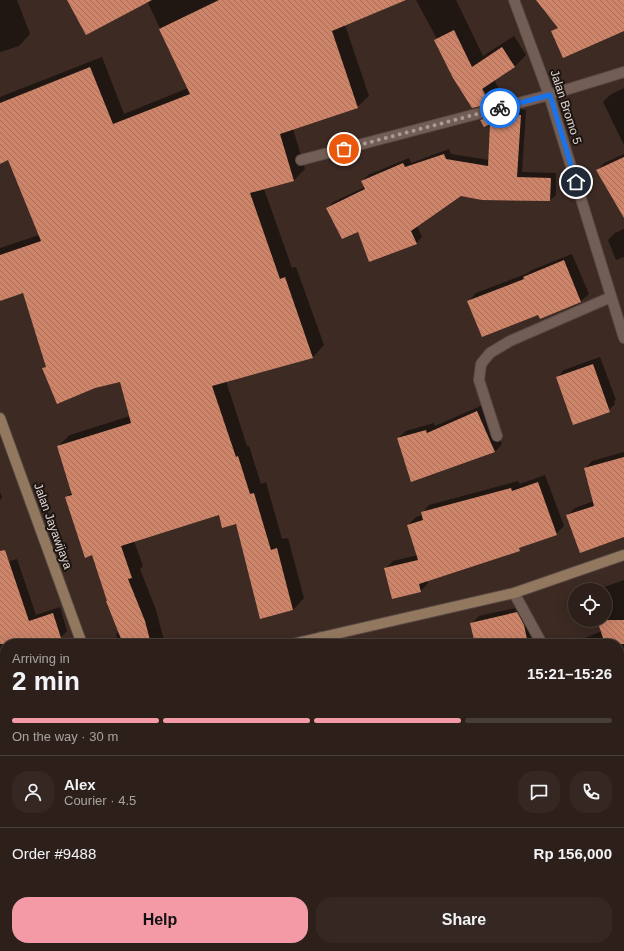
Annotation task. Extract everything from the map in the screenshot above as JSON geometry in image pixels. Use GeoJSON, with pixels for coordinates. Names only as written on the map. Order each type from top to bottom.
{"type":"FeatureCollection","features":[{"type":"Feature","properties":{"kind":"main road","name":"Jalan Jayawijaya"},"geometry":{"type":"LineString","coordinates":[[0,418],[3,440],[80,639]]}},
{"type":"Feature","properties":{"kind":"main road"},"geometry":{"type":"LineString","coordinates":[[326,639],[514,593],[624,555]]}},
{"type":"Feature","properties":{"kind":"street","name":"Jalan Bromo 5"},"geometry":{"type":"LineString","coordinates":[[514,0],[550,95],[624,338]]}},
{"type":"Feature","properties":{"kind":"street"},"geometry":{"type":"LineString","coordinates":[[300,160],[550,95],[624,72]]}},
{"type":"Feature","properties":{"kind":"street"},"geometry":{"type":"LineString","coordinates":[[497,436],[479,380],[481,364],[490,354],[510,341],[612,297]]}},
{"type":"Feature","properties":{"kind":"street"},"geometry":{"type":"LineString","coordinates":[[514,593],[539,639]]}},
{"type":"Feature","properties":{"kind":"building"},"geometry":{"type":"Polygon","coordinates":[[[67,0],[152,0],[86,35],[67,0]]]}},
{"type":"Feature","properties":{"kind":"building"},"geometry":{"type":"Polygon","coordinates":[[[219,0],[406,0],[332,31],[358,108],[280,134],[294,181],[250,193],[280,279],[285,277],[313,358],[212,386],[236,457],[238,456],[250,494],[254,493],[271,550],[277,548],[293,610],[260,619],[236,524],[222,528],[219,515],[121,546],[132,578],[128,579],[145,621],[150,639],[121,639],[106,601],[92,555],[85,558],[65,497],[72,495],[57,446],[131,423],[120,382],[95,388],[57,404],[42,368],[46,367],[23,293],[0,301],[0,255],[41,241],[8,160],[0,164],[0,103],[90,67],[113,124],[190,94],[159,29],[219,0]]]}},
{"type":"Feature","properties":{"kind":"building"},"geometry":{"type":"Polygon","coordinates":[[[536,0],[624,0],[624,31],[563,58],[551,31],[558,28],[536,0]]]}},
{"type":"Feature","properties":{"kind":"building"},"geometry":{"type":"Polygon","coordinates":[[[454,30],[472,67],[502,47],[515,67],[482,89],[490,104],[472,108],[453,78],[434,40],[454,30]]]}},
{"type":"Feature","properties":{"kind":"building"},"geometry":{"type":"Polygon","coordinates":[[[500,114],[521,115],[517,177],[551,178],[550,201],[482,200],[461,196],[411,231],[417,244],[369,262],[358,232],[342,239],[326,208],[365,189],[361,181],[403,163],[405,167],[444,154],[446,159],[488,166],[490,124],[484,127],[480,120],[500,114]]]}},
{"type":"Feature","properties":{"kind":"building"},"geometry":{"type":"Polygon","coordinates":[[[624,157],[624,218],[596,170],[624,157]]]}},
{"type":"Feature","properties":{"kind":"building"},"geometry":{"type":"Polygon","coordinates":[[[564,260],[581,302],[540,319],[538,315],[482,337],[467,301],[524,279],[523,277],[564,260]]]}},
{"type":"Feature","properties":{"kind":"building"},"geometry":{"type":"Polygon","coordinates":[[[593,364],[610,412],[573,425],[556,377],[593,364]]]}},
{"type":"Feature","properties":{"kind":"building"},"geometry":{"type":"Polygon","coordinates":[[[477,411],[495,452],[411,482],[397,438],[426,430],[427,433],[477,411]]]}},
{"type":"Feature","properties":{"kind":"building"},"geometry":{"type":"Polygon","coordinates":[[[624,457],[624,537],[580,553],[566,515],[594,506],[584,468],[624,457]]]}},
{"type":"Feature","properties":{"kind":"building"},"geometry":{"type":"Polygon","coordinates":[[[538,482],[557,535],[519,548],[520,551],[419,584],[421,592],[392,599],[384,568],[418,560],[407,525],[423,520],[421,512],[511,488],[512,491],[538,482]]]}},
{"type":"Feature","properties":{"kind":"building"},"geometry":{"type":"Polygon","coordinates":[[[5,550],[29,621],[53,613],[61,638],[0,639],[0,551],[5,550]]]}},
{"type":"Feature","properties":{"kind":"building"},"geometry":{"type":"Polygon","coordinates":[[[517,612],[524,625],[527,639],[474,639],[470,623],[517,612]]]}},
{"type":"Feature","properties":{"kind":"building"},"geometry":{"type":"Polygon","coordinates":[[[612,620],[624,620],[624,639],[603,639],[599,627],[612,627],[612,620]]]}},
{"type":"Feature","properties":{"kind":"way so far"},"geometry":{"type":"LineString","coordinates":[[344,149],[500,108]]}},
{"type":"Feature","properties":{"kind":"route"},"geometry":{"type":"LineString","coordinates":[[500,108],[550,95],[576,182]]}}]}
